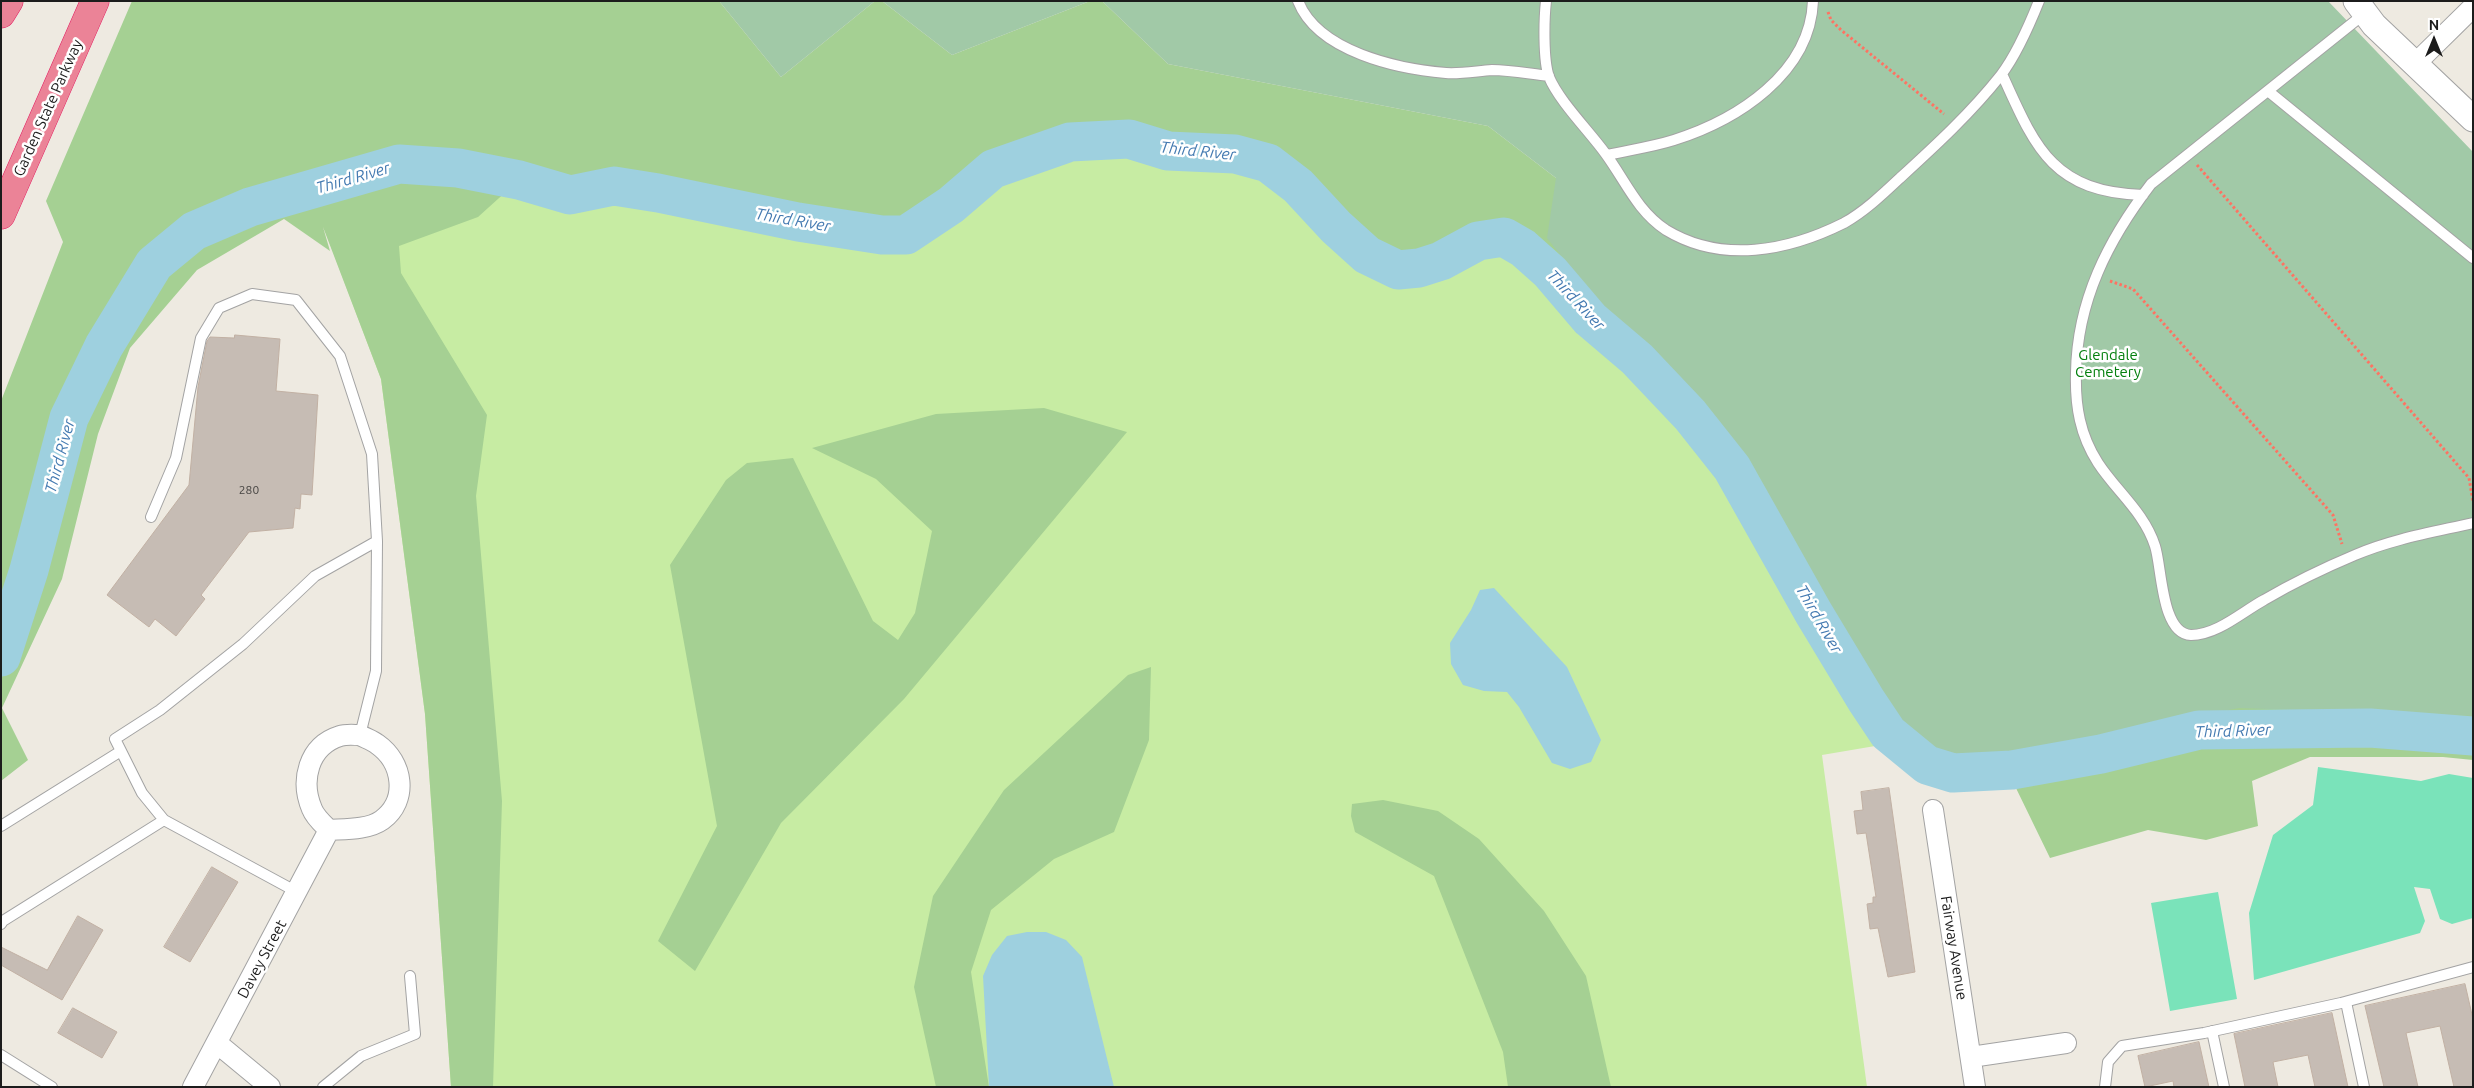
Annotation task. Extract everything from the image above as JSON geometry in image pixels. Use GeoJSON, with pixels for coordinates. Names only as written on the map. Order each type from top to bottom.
{"type":"FeatureCollection","features":[{"type":"Feature","properties":{"kind":"highway"},"geometry":{"type":"LineString","coordinates":[[1,14],[9,1]]}},
{"type":"Feature","properties":{"kind":"highway","name":"Garden State Parkway"},"geometry":{"type":"LineString","coordinates":[[1,215],[95,1]]}},
{"type":"Feature","properties":{"kind":"street"},"geometry":{"type":"LineString","coordinates":[[2360,7],[2414,65],[2473,119]]}},
{"type":"Feature","properties":{"kind":"street"},"geometry":{"type":"LineString","coordinates":[[2414,65],[2473,7]]}},
{"type":"Feature","properties":{"kind":"street"},"geometry":{"type":"LineString","coordinates":[[360,735],[378,744],[392,760],[401,780],[398,802],[381,820],[355,828],[329,830],[312,809],[305,788],[308,763],[323,746],[340,736],[360,735]]}},
{"type":"Feature","properties":{"kind":"street","name":"Fairway Avenue"},"geometry":{"type":"LineString","coordinates":[[1932,810],[1975,1087]]}},
{"type":"Feature","properties":{"kind":"street","name":"Davey Street"},"geometry":{"type":"LineString","coordinates":[[193,1087],[218,1044],[329,830]]}},
{"type":"Feature","properties":{"kind":"street"},"geometry":{"type":"LineString","coordinates":[[1971,1057],[2066,1043]]}},
{"type":"Feature","properties":{"kind":"street"},"geometry":{"type":"LineString","coordinates":[[218,1044],[270,1087]]}},
{"type":"Feature","properties":{"kind":"lane"},"geometry":{"type":"LineString","coordinates":[[1298,1],[1302,10],[1313,23],[1340,45],[1406,68],[1448,73],[1509,71],[1549,76]]}},
{"type":"Feature","properties":{"kind":"lane"},"geometry":{"type":"LineString","coordinates":[[1546,1],[1544,18],[1549,76],[1574,113],[1607,155],[1644,211],[1666,229],[1702,245],[1726,251],[1762,250],[1799,240],[1845,222],[1880,197],[1943,139],[2002,74],[2030,23],[2039,1]]}},
{"type":"Feature","properties":{"kind":"lane"},"geometry":{"type":"LineString","coordinates":[[1607,155],[1673,140],[1730,114],[1763,94],[1780,78],[1794,59],[1805,39],[1812,15],[1813,1]]}},
{"type":"Feature","properties":{"kind":"lane"},"geometry":{"type":"LineString","coordinates":[[2360,7],[2268,91],[2151,184],[2143,195],[2111,245],[2095,276],[2082,315],[2076,353],[2078,414],[2085,439],[2099,464],[2136,508],[2149,530],[2156,547],[2167,606],[2176,628],[2188,635],[2203,633],[2225,624],[2264,600],[2347,559],[2395,542],[2473,523]]}},
{"type":"Feature","properties":{"kind":"lane"},"geometry":{"type":"LineString","coordinates":[[2002,74],[2028,130],[2042,152],[2061,170],[2080,184],[2108,191],[2143,195]]}},
{"type":"Feature","properties":{"kind":"lane"},"geometry":{"type":"LineString","coordinates":[[2268,91],[2473,258]]}},
{"type":"Feature","properties":{"kind":"lane"},"geometry":{"type":"LineString","coordinates":[[151,517],[176,458],[201,338],[219,308],[252,294],[296,300],[340,356],[372,454],[377,541],[376,671],[360,735]]}},
{"type":"Feature","properties":{"kind":"lane"},"geometry":{"type":"LineString","coordinates":[[297,892],[164,820],[142,793],[115,739],[160,710],[243,644],[315,576],[377,541]]}},
{"type":"Feature","properties":{"kind":"lane"},"geometry":{"type":"LineString","coordinates":[[1,826],[121,751]]}},
{"type":"Feature","properties":{"kind":"lane"},"geometry":{"type":"LineString","coordinates":[[1,924],[164,820]]}},
{"type":"Feature","properties":{"kind":"lane"},"geometry":{"type":"LineString","coordinates":[[2105,1087],[2108,1062],[2122,1046],[2212,1031],[2346,1002],[2473,967]]}},
{"type":"Feature","properties":{"kind":"lane"},"geometry":{"type":"LineString","coordinates":[[323,1087],[361,1056],[415,1034],[410,976]]}},
{"type":"Feature","properties":{"kind":"lane"},"geometry":{"type":"LineString","coordinates":[[2346,1002],[2364,1087]]}},
{"type":"Feature","properties":{"kind":"lane"},"geometry":{"type":"LineString","coordinates":[[2212,1031],[2224,1087]]}},
{"type":"Feature","properties":{"kind":"lane"},"geometry":{"type":"LineString","coordinates":[[1,1055],[52,1087]]}},
{"type":"Feature","properties":{"kind":"path"},"geometry":{"type":"LineString","coordinates":[[1826,8],[1831,20],[1841,30],[1956,124]]}},
{"type":"Feature","properties":{"kind":"path"},"geometry":{"type":"LineString","coordinates":[[2188,155],[2469,478],[2473,500]]}},
{"type":"Feature","properties":{"kind":"path"},"geometry":{"type":"LineString","coordinates":[[2095,276],[2133,289],[2333,516],[2347,559]]}},
{"type":"Feature","properties":{"kind":"green space"},"geometry":{"type":"Polygon","coordinates":[[[132,1],[719,1],[781,77],[875,1],[882,1],[952,55],[1090,1],[1102,1],[1168,64],[1488,126],[1556,178],[2473,681],[2473,760],[2443,757],[2310,757],[2252,781],[2258,826],[2206,840],[2148,830],[2050,858],[2014,784],[1941,781],[1881,745],[1888,733],[1813,612],[1732,468],[1690,415],[1637,359],[1590,319],[1550,272],[1524,248],[1504,237],[1478,241],[1441,261],[1419,268],[1398,270],[1367,255],[1336,227],[1298,186],[1267,163],[1235,154],[1168,151],[1129,139],[1070,142],[993,169],[951,205],[906,235],[882,235],[798,222],[658,193],[614,186],[570,195],[519,180],[478,217],[399,246],[401,273],[487,415],[476,496],[502,801],[493,1087],[451,1087],[425,714],[381,379],[323,227],[330,251],[284,219],[197,270],[130,348],[98,434],[62,579],[2,708],[28,760],[1,781],[1,401],[63,242],[46,201],[132,1]]]}},
{"type":"Feature","properties":{"kind":"green space"},"geometry":{"type":"Polygon","coordinates":[[[719,1],[875,1],[781,77],[719,1]]]}},
{"type":"Feature","properties":{"kind":"green space"},"geometry":{"type":"Polygon","coordinates":[[[882,1],[1090,1],[952,55],[882,1]]]}},
{"type":"Feature","properties":{"kind":"green space","name":"Glendale Cemetery"},"geometry":{"type":"Polygon","coordinates":[[[1102,1],[2328,1],[2473,152],[2473,716],[2239,708],[2118,731],[2033,755],[1952,757],[1921,742],[1887,714],[1849,655],[1758,474],[1662,357],[1603,309],[1547,238],[1556,178],[1488,126],[1168,64],[1102,1]]]}},
{"type":"Feature","properties":{"kind":"green space"},"geometry":{"type":"Polygon","coordinates":[[[1129,139],[1168,151],[1235,154],[1268,163],[1298,186],[1336,227],[1367,255],[1441,261],[1478,241],[1504,237],[1523,248],[1550,272],[1590,319],[1637,359],[1690,415],[1732,468],[1813,612],[1888,733],[1881,745],[1822,755],[1867,1087],[451,1087],[425,714],[381,379],[319,215],[519,180],[570,195],[614,186],[658,193],[798,222],[882,235],[906,235],[951,205],[993,169],[1070,142],[1129,139]]]}},
{"type":"Feature","properties":{"kind":"green space"},"geometry":{"type":"Polygon","coordinates":[[[1044,408],[1127,432],[904,699],[781,823],[695,971],[658,941],[717,826],[670,565],[726,480],[747,463],[793,458],[873,621],[898,640],[915,613],[932,531],[876,479],[812,448],[936,414],[1044,408]]]}},
{"type":"Feature","properties":{"kind":"green space"},"geometry":{"type":"Polygon","coordinates":[[[1151,667],[1149,740],[1114,832],[1054,859],[991,910],[971,972],[989,1087],[936,1087],[914,987],[933,896],[1004,790],[1128,675],[1151,667]]]}},
{"type":"Feature","properties":{"kind":"green space"},"geometry":{"type":"Polygon","coordinates":[[[2318,767],[2421,781],[2449,774],[2473,778],[2473,918],[2452,924],[2440,919],[2430,889],[2414,887],[2425,921],[2420,933],[2254,980],[2249,913],[2273,835],[2313,805],[2318,767]]]}},
{"type":"Feature","properties":{"kind":"green space"},"geometry":{"type":"Polygon","coordinates":[[[1383,800],[1438,811],[1479,839],[1544,911],[1586,976],[1611,1087],[1508,1087],[1503,1052],[1434,876],[1355,832],[1351,816],[1352,804],[1383,800]]]}},
{"type":"Feature","properties":{"kind":"green space"},"geometry":{"type":"Polygon","coordinates":[[[2218,892],[2237,999],[2170,1011],[2151,903],[2218,892]]]}},
{"type":"Feature","properties":{"kind":"water"},"geometry":{"type":"Polygon","coordinates":[[[1494,588],[1567,667],[1601,740],[1591,762],[1570,769],[1552,763],[1519,707],[1507,692],[1484,691],[1463,685],[1451,664],[1450,643],[1471,610],[1480,590],[1494,588]]]}},
{"type":"Feature","properties":{"kind":"water"},"geometry":{"type":"Polygon","coordinates":[[[1027,932],[1046,932],[1066,940],[1082,957],[1114,1087],[989,1087],[983,976],[992,955],[1007,936],[1027,932]]]}},
{"type":"Feature","properties":{"kind":"building"},"geometry":{"type":"Polygon","coordinates":[[[235,335],[280,339],[276,391],[318,395],[312,495],[301,494],[300,509],[295,508],[293,528],[249,532],[201,595],[205,599],[176,636],[155,619],[149,627],[107,595],[189,485],[198,387],[207,341],[210,337],[234,338],[235,335]]]}},
{"type":"Feature","properties":{"kind":"building"},"geometry":{"type":"Polygon","coordinates":[[[1889,788],[1915,972],[1888,977],[1878,928],[1870,929],[1867,904],[1873,903],[1873,897],[1876,897],[1866,833],[1857,834],[1854,811],[1863,810],[1861,792],[1889,788]]]}},
{"type":"Feature","properties":{"kind":"building"},"geometry":{"type":"Polygon","coordinates":[[[212,867],[238,882],[190,962],[164,947],[212,867]]]}},
{"type":"Feature","properties":{"kind":"building"},"geometry":{"type":"Polygon","coordinates":[[[78,916],[103,930],[62,1000],[1,965],[1,947],[47,970],[78,916]]]}},
{"type":"Feature","properties":{"kind":"building"},"geometry":{"type":"Polygon","coordinates":[[[2465,984],[2473,1019],[2473,1087],[2454,1087],[2440,1026],[2406,1033],[2418,1087],[2384,1087],[2365,1006],[2465,984]]]}},
{"type":"Feature","properties":{"kind":"building"},"geometry":{"type":"Polygon","coordinates":[[[73,1008],[117,1032],[102,1058],[58,1033],[73,1008]]]}},
{"type":"Feature","properties":{"kind":"building"},"geometry":{"type":"Polygon","coordinates":[[[2332,1013],[2348,1087],[2315,1087],[2308,1055],[2273,1062],[2278,1087],[2245,1087],[2234,1034],[2332,1013]]]}},
{"type":"Feature","properties":{"kind":"building"},"geometry":{"type":"Polygon","coordinates":[[[2199,1042],[2209,1087],[2174,1087],[2173,1081],[2145,1087],[2138,1056],[2199,1042]]]}},
{"type":"Feature","properties":{"kind":"waterway","name":"Third River"},"geometry":{"type":"LineString","coordinates":[[1,657],[29,570],[69,418],[104,346],[154,264],[194,231],[250,207],[399,164],[458,168],[519,180],[570,195],[614,186],[658,193],[798,222],[882,235],[906,235],[951,205],[993,169],[1070,142],[1129,139],[1168,151],[1235,154],[1268,163],[1298,186],[1336,227],[1367,255],[1398,270],[1419,268],[1441,261],[1478,241],[1504,237],[1523,248],[1550,272],[1590,319],[1637,359],[1690,415],[1732,468],[1813,612],[1866,700],[1888,733],[1927,765],[1953,773],[2012,770],[2101,754],[2199,730],[2370,728],[2473,736]]}}]}
